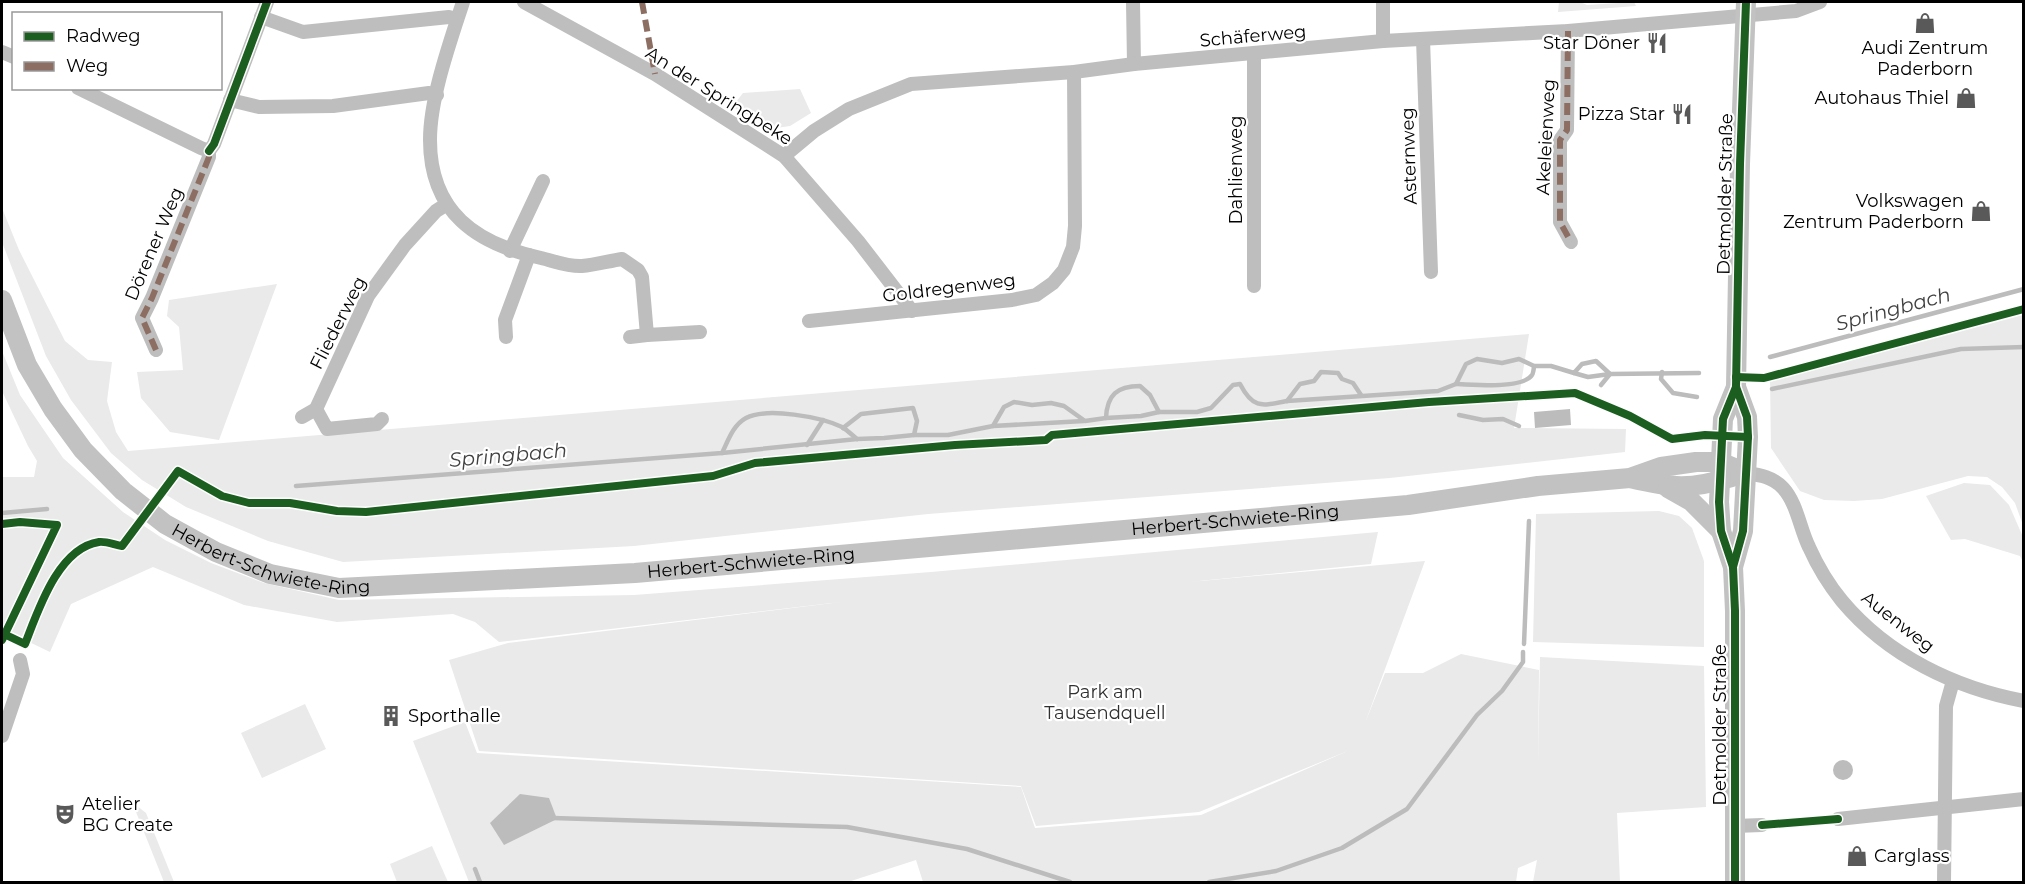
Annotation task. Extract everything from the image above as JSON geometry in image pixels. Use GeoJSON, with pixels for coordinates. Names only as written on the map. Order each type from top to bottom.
{"type":"FeatureCollection","features":[{"type":"Feature","properties":{"kind":"main road","name":"Detmolder Straße"},"geometry":{"type":"LineString","coordinates":[[1734,882],[1735,611],[1733,567],[1720,531],[1720,471],[1723,419],[1736,387],[1745,8]]}},
{"type":"Feature","properties":{"kind":"main road","name":"Herbert-Schwiete-Ring"},"geometry":{"type":"LineString","coordinates":[[2,300],[27,365],[53,409],[83,450],[123,490],[165,524],[216,552],[270,574],[339,588],[635,573],[1408,505],[1538,486],[1630,478],[1661,467],[1696,462],[1720,471],[1746,473]]}},
{"type":"Feature","properties":{"kind":"main road","name":"Detmolder Straße"},"geometry":{"type":"LineString","coordinates":[[1733,567],[1743,531],[1748,417],[1736,387]]}},
{"type":"Feature","properties":{"kind":"main road","name":"Herbert-Schwiete-Ring"},"geometry":{"type":"LineString","coordinates":[[1630,478],[1665,487],[1697,486],[1720,471]]}},
{"type":"Feature","properties":{"kind":"main road"},"geometry":{"type":"LineString","coordinates":[[1665,487],[1690,501],[1720,531]]}},
{"type":"Feature","properties":{"kind":"street","name":"Dörener Weg"},"geometry":{"type":"LineString","coordinates":[[156,350],[142,318],[205,168],[209,151],[214,144],[267,2]]}},
{"type":"Feature","properties":{"kind":"street"},"geometry":{"type":"LineString","coordinates":[[463,2],[437,95],[430,137],[435,174],[447,204],[470,230],[510,250],[580,266],[622,259],[638,270],[642,277],[646,335]]}},
{"type":"Feature","properties":{"kind":"street","name":"An der Springbeke"},"geometry":{"type":"LineString","coordinates":[[524,2],[655,74],[784,156],[858,241],[912,311]]}},
{"type":"Feature","properties":{"kind":"street"},"geometry":{"type":"LineString","coordinates":[[1133,2],[1134,64]]}},
{"type":"Feature","properties":{"kind":"street"},"geometry":{"type":"LineString","coordinates":[[1383,2],[1383,41]]}},
{"type":"Feature","properties":{"kind":"street","name":"Schäferweg"},"geometry":{"type":"LineString","coordinates":[[784,156],[814,131],[849,109],[911,84],[1074,72],[1134,64],[1383,41],[1568,31],[1745,8],[1796,11],[1820,2]]}},
{"type":"Feature","properties":{"kind":"street"},"geometry":{"type":"LineString","coordinates":[[261,17],[303,32],[449,17],[458,19]]}},
{"type":"Feature","properties":{"kind":"street","name":"Akeleienweg"},"geometry":{"type":"LineString","coordinates":[[1568,31],[1567,130],[1560,140],[1560,222],[1571,242]]}},
{"type":"Feature","properties":{"kind":"street","name":"Asternweg"},"geometry":{"type":"LineString","coordinates":[[1423,39],[1431,272]]}},
{"type":"Feature","properties":{"kind":"street","name":"Dahlienweg"},"geometry":{"type":"LineString","coordinates":[[1254,54],[1254,286]]}},
{"type":"Feature","properties":{"kind":"street","name":"Goldregenweg"},"geometry":{"type":"LineString","coordinates":[[809,321],[1012,300],[1035,295],[1053,283],[1064,270],[1073,247],[1075,226],[1074,72]]}},
{"type":"Feature","properties":{"kind":"street"},"geometry":{"type":"LineString","coordinates":[[82,90],[209,151]]}},
{"type":"Feature","properties":{"kind":"street"},"geometry":{"type":"LineString","coordinates":[[230,100],[259,107],[322,106],[429,93],[437,95]]}},
{"type":"Feature","properties":{"kind":"street"},"geometry":{"type":"LineString","coordinates":[[510,250],[543,181]]}},
{"type":"Feature","properties":{"kind":"street","name":"Fliederweg"},"geometry":{"type":"LineString","coordinates":[[316,409],[368,296],[405,245],[436,211],[447,204]]}},
{"type":"Feature","properties":{"kind":"street"},"geometry":{"type":"LineString","coordinates":[[506,337],[505,320],[529,255]]}},
{"type":"Feature","properties":{"kind":"street"},"geometry":{"type":"LineString","coordinates":[[630,337],[700,332]]}},
{"type":"Feature","properties":{"kind":"street"},"geometry":{"type":"LineString","coordinates":[[302,417],[316,409],[327,429],[377,424],[382,419]]}},
{"type":"Feature","properties":{"kind":"street","name":"Auenweg"},"geometry":{"type":"LineString","coordinates":[[1746,473],[1764,475],[1783,488],[1790,497],[1809,549],[1827,580],[1843,602],[1858,617],[1905,654],[1953,681],[2024,701]]}},
{"type":"Feature","properties":{"kind":"street"},"geometry":{"type":"LineString","coordinates":[[2,736],[23,674],[20,660]]}},
{"type":"Feature","properties":{"kind":"street"},"geometry":{"type":"LineString","coordinates":[[1944,882],[1946,706],[1953,681]]}},
{"type":"Feature","properties":{"kind":"street"},"geometry":{"type":"LineString","coordinates":[[1838,819],[2024,798]]}},
{"type":"Feature","properties":{"kind":"street","name":"Detmolder Straße"},"geometry":{"type":"LineString","coordinates":[[1735,826],[1762,825]]}},
{"type":"Feature","properties":{"kind":"green space"},"geometry":{"type":"Polygon","coordinates":[[[1559,2],[1580,2],[1587,5],[1634,2],[1636,6],[1558,12],[1559,2]]]}},
{"type":"Feature","properties":{"kind":"green space"},"geometry":{"type":"Polygon","coordinates":[[[800,89],[811,113],[790,126],[776,128],[732,107],[743,93],[800,89]]]}},
{"type":"Feature","properties":{"kind":"green space"},"geometry":{"type":"Polygon","coordinates":[[[2,208],[19,250],[65,341],[88,360],[112,362],[107,401],[116,432],[128,451],[1529,334],[1514,428],[1626,429],[1625,452],[1390,478],[928,514],[634,546],[343,562],[268,541],[186,507],[142,480],[111,453],[71,400],[46,356],[2,242],[2,208]]]}},
{"type":"Feature","properties":{"kind":"green space"},"geometry":{"type":"Polygon","coordinates":[[[277,284],[219,440],[170,432],[141,398],[137,372],[183,370],[179,327],[167,316],[169,300],[277,284]]]}},
{"type":"Feature","properties":{"kind":"green space"},"geometry":{"type":"Polygon","coordinates":[[[2023,310],[2023,525],[2015,503],[2002,487],[1987,477],[1968,476],[1882,499],[1824,500],[1800,491],[1771,448],[1770,379],[2023,310]]]}},
{"type":"Feature","properties":{"kind":"green space","name":"Park am Tausendquell"},"geometry":{"type":"Polygon","coordinates":[[[2,351],[20,395],[63,458],[123,512],[165,540],[211,563],[264,583],[339,600],[634,595],[931,572],[1378,532],[1371,564],[1189,582],[1425,561],[1365,723],[1385,673],[1423,673],[1461,654],[1539,670],[1538,766],[1540,657],[1704,666],[1706,807],[1617,813],[1620,882],[1533,882],[1537,860],[1518,868],[1516,882],[923,882],[916,860],[848,882],[469,882],[413,741],[465,722],[477,753],[1021,787],[1035,828],[1201,815],[1350,750],[1199,812],[1036,826],[1021,786],[479,751],[449,660],[508,643],[849,601],[499,642],[475,622],[453,614],[337,622],[244,605],[153,567],[71,604],[50,652],[2,629],[2,477],[34,477],[37,461],[2,391],[2,351]]]}},
{"type":"Feature","properties":{"kind":"green space"},"geometry":{"type":"Polygon","coordinates":[[[1964,483],[1990,485],[2009,505],[2023,537],[2023,562],[2020,556],[1965,539],[1951,540],[1926,496],[1964,483]]]}},
{"type":"Feature","properties":{"kind":"green space"},"geometry":{"type":"Polygon","coordinates":[[[1659,511],[1679,516],[1692,528],[1704,561],[1704,647],[1533,642],[1536,514],[1659,511]]]}},
{"type":"Feature","properties":{"kind":"green space"},"geometry":{"type":"Polygon","coordinates":[[[305,704],[326,749],[262,778],[241,733],[305,704]]]}},
{"type":"Feature","properties":{"kind":"green space"},"geometry":{"type":"Polygon","coordinates":[[[132,802],[146,813],[174,882],[164,882],[132,802]]]}},
{"type":"Feature","properties":{"kind":"green space"},"geometry":{"type":"Polygon","coordinates":[[[432,846],[448,882],[397,882],[390,864],[432,846]]]}},
{"type":"Feature","properties":{"kind":"shaded area"},"geometry":{"type":"Polygon","coordinates":[[[1570,409],[1571,425],[1535,428],[1534,412],[1570,409]]]}},
{"type":"Feature","properties":{"kind":"shaded area"},"geometry":{"type":"Polygon","coordinates":[[[1843,760],[1850,763],[1853,770],[1850,777],[1843,780],[1836,777],[1833,770],[1836,763],[1843,760]]]}},
{"type":"Feature","properties":{"kind":"shaded area"},"geometry":{"type":"Polygon","coordinates":[[[520,794],[549,798],[557,819],[504,845],[490,823],[520,794]]]}},
{"type":"Feature","properties":{"kind":"waterway","name":"Springbach"},"geometry":{"type":"LineString","coordinates":[[1770,357],[2024,289]]}},
{"type":"Feature","properties":{"kind":"waterway"},"geometry":{"type":"LineString","coordinates":[[1772,389],[1961,349],[2024,347]]}},
{"type":"Feature","properties":{"kind":"waterway","name":"Springbach"},"geometry":{"type":"LineString","coordinates":[[722,453],[857,439],[948,435],[993,426],[1004,407],[1014,402],[1032,405],[1051,403],[1064,406],[1085,421],[1159,412],[1197,412],[1211,408],[1233,385],[1240,384],[1249,398],[1259,404],[1438,391],[1456,384],[1466,364],[1477,359],[1502,363],[1519,359],[1534,366],[1551,366],[1574,373],[1582,364],[1596,361],[1610,374],[1699,373]]}},
{"type":"Feature","properties":{"kind":"waterway","name":"Springbach"},"geometry":{"type":"LineString","coordinates":[[1456,384],[1496,385],[1518,382],[1532,375],[1534,366]]}},
{"type":"Feature","properties":{"kind":"waterway","name":"Springbach"},"geometry":{"type":"LineString","coordinates":[[1287,401],[1300,384],[1314,381],[1321,372],[1338,373],[1342,379],[1353,383],[1361,395]]}},
{"type":"Feature","properties":{"kind":"waterway"},"geometry":{"type":"LineString","coordinates":[[1662,372],[1661,379],[1673,393],[1697,397]]}},
{"type":"Feature","properties":{"kind":"waterway","name":"Springbach"},"geometry":{"type":"LineString","coordinates":[[1574,373],[1588,377],[1610,374]]}},
{"type":"Feature","properties":{"kind":"waterway"},"geometry":{"type":"LineString","coordinates":[[1601,385],[1610,374]]}},
{"type":"Feature","properties":{"kind":"waterway","name":"Springbach"},"geometry":{"type":"LineString","coordinates":[[1106,418],[1108,403],[1115,393],[1132,386],[1140,386],[1150,395],[1159,412]]}},
{"type":"Feature","properties":{"kind":"waterway"},"geometry":{"type":"LineString","coordinates":[[843,428],[861,414],[913,408],[917,421],[914,435]]}},
{"type":"Feature","properties":{"kind":"waterway","name":"Springbach"},"geometry":{"type":"LineString","coordinates":[[296,486],[722,453],[731,434],[741,421],[767,413],[794,415],[833,423],[857,439]]}},
{"type":"Feature","properties":{"kind":"waterway"},"geometry":{"type":"LineString","coordinates":[[1459,415],[1483,420],[1503,419],[1519,426]]}},
{"type":"Feature","properties":{"kind":"waterway"},"geometry":{"type":"LineString","coordinates":[[807,445],[823,420]]}},
{"type":"Feature","properties":{"kind":"waterway","name":"Springbach"},"geometry":{"type":"LineString","coordinates":[[993,426],[1084,421]]}},
{"type":"Feature","properties":{"kind":"waterway","name":"Springbach"},"geometry":{"type":"LineString","coordinates":[[2,513],[47,509]]}},
{"type":"Feature","properties":{"kind":"waterway"},"geometry":{"type":"LineString","coordinates":[[1524,644],[1529,521]]}},
{"type":"Feature","properties":{"kind":"waterway"},"geometry":{"type":"LineString","coordinates":[[1209,882],[1276,871],[1342,848],[1407,809],[1477,715],[1502,691],[1523,662],[1523,652]]}},
{"type":"Feature","properties":{"kind":"waterway"},"geometry":{"type":"LineString","coordinates":[[553,818],[847,827],[967,849],[1070,882]]}},
{"type":"Feature","properties":{"kind":"waterway"},"geometry":{"type":"LineString","coordinates":[[475,869],[480,882]]}},
{"type":"Feature","properties":{"kind":"marked path"},"geometry":{"type":"LineString","coordinates":[[642,2],[655,74]]}},
{"type":"Feature","properties":{"kind":"marked path"},"geometry":{"type":"LineString","coordinates":[[1568,31],[1567,130],[1560,140],[1560,222],[1571,242]]}},
{"type":"Feature","properties":{"kind":"marked path"},"geometry":{"type":"LineString","coordinates":[[156,350],[142,318],[209,157],[209,151]]}},
{"type":"Feature","properties":{"kind":"cycle path"},"geometry":{"type":"LineString","coordinates":[[209,151],[214,144],[267,2]]}},
{"type":"Feature","properties":{"kind":"cycle path"},"geometry":{"type":"LineString","coordinates":[[1733,567],[1743,531],[1748,437],[1747,417],[1736,387],[1746,2]]}},
{"type":"Feature","properties":{"kind":"cycle path"},"geometry":{"type":"LineString","coordinates":[[1736,377],[1764,378],[2024,309]]}},
{"type":"Feature","properties":{"kind":"cycle path"},"geometry":{"type":"LineString","coordinates":[[1735,882],[1735,611],[1733,567],[1721,531],[1719,502],[1723,419],[1736,387]]}},
{"type":"Feature","properties":{"kind":"cycle path"},"geometry":{"type":"LineString","coordinates":[[4,634],[25,644],[43,599],[61,568],[85,547],[99,542],[122,546],[178,471],[222,496],[249,503],[290,503],[337,511],[366,512],[713,476],[755,463],[955,445],[1046,440],[1052,435],[1429,402],[1575,393],[1630,416],[1672,439],[1705,435],[1748,437]]}},
{"type":"Feature","properties":{"kind":"cycle path"},"geometry":{"type":"LineString","coordinates":[[2,524],[20,522],[57,525],[2,640]]}},
{"type":"Feature","properties":{"kind":"cycle path"},"geometry":{"type":"LineString","coordinates":[[1762,825],[1838,819]]}},
{"type":"Feature","properties":{"kind":"place","name":"Audi Zentrum Paderborn"},"geometry":{"type":"Point","coordinates":[1925,23]}},
{"type":"Feature","properties":{"kind":"place","name":"Star Döner"},"geometry":{"type":"Point","coordinates":[1657,43]}},
{"type":"Feature","properties":{"kind":"place","name":"Autohaus Thiel"},"geometry":{"type":"Point","coordinates":[1966,98]}},
{"type":"Feature","properties":{"kind":"place","name":"Pizza Star"},"geometry":{"type":"Point","coordinates":[1682,114]}},
{"type":"Feature","properties":{"kind":"place","name":"Volkswagen Zentrum Paderborn"},"geometry":{"type":"Point","coordinates":[1981,211]}},
{"type":"Feature","properties":{"kind":"place","name":"Sporthalle"},"geometry":{"type":"Point","coordinates":[391,716]}},
{"type":"Feature","properties":{"kind":"place","name":"Atelier BG Create"},"geometry":{"type":"Point","coordinates":[65,814]}},
{"type":"Feature","properties":{"kind":"place","name":"Carglass"},"geometry":{"type":"Point","coordinates":[1857,856]}}]}
